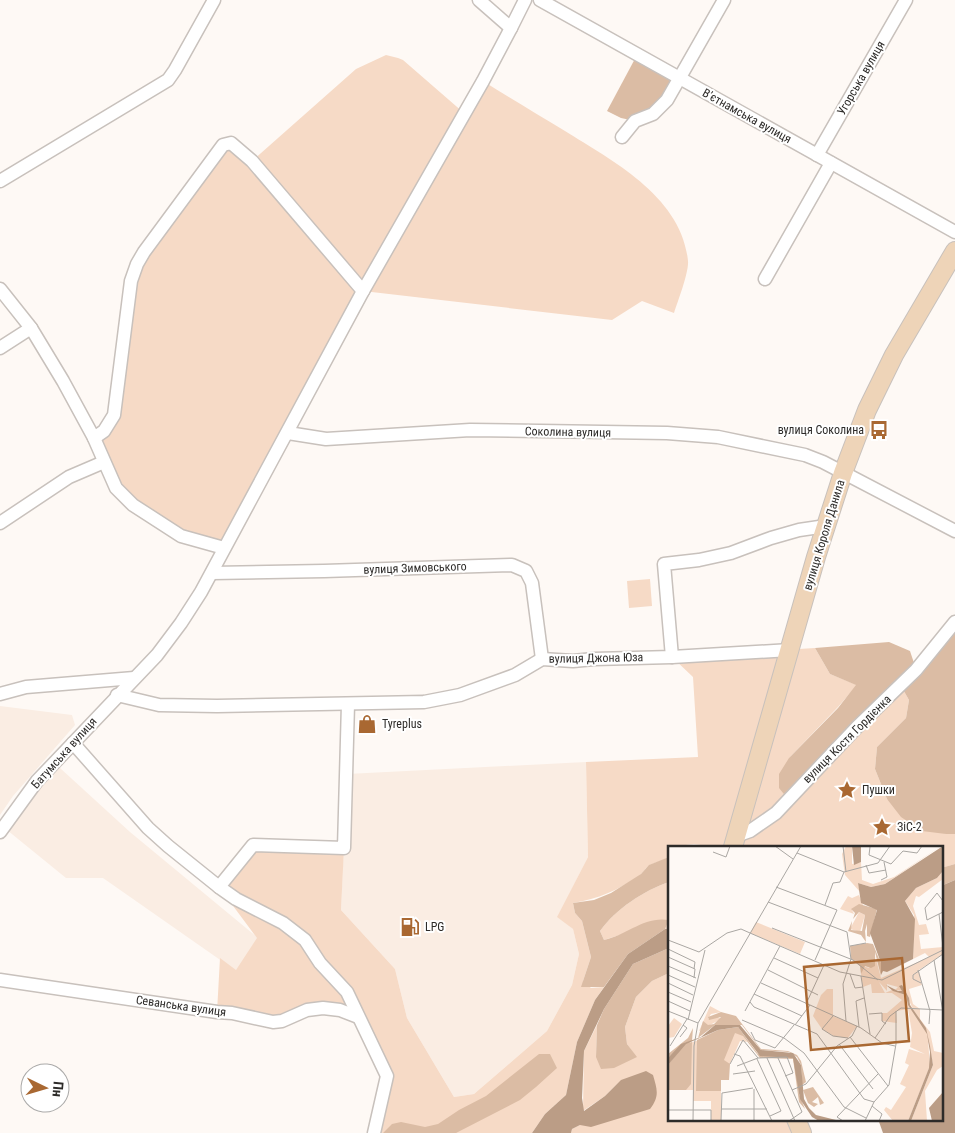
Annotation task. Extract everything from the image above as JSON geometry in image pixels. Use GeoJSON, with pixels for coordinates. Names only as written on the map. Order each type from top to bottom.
{"type":"FeatureCollection","features":[{"type":"Feature","properties":{"kind":"main road","name":"вулиця Короля Данила"},"geometry":{"type":"LineString","coordinates":[[734,841],[843,473],[867,410],[894,354],[955,250]]}},
{"type":"Feature","properties":{"kind":"main road"},"geometry":{"type":"LineString","coordinates":[[796,1120],[802,1133]]}},
{"type":"Feature","properties":{"kind":"street"},"geometry":{"type":"LineString","coordinates":[[0,181],[168,80],[176,70],[214,0]]}},
{"type":"Feature","properties":{"kind":"street"},"geometry":{"type":"LineString","coordinates":[[479,0],[511,28]]}},
{"type":"Feature","properties":{"kind":"street","name":"Батумська вулиця"},"geometry":{"type":"LineString","coordinates":[[0,832],[37,781],[157,655],[181,623],[212,573],[363,290],[483,81],[525,0]]}},
{"type":"Feature","properties":{"kind":"street","name":"Вʼєтнамська вулиця"},"geometry":{"type":"LineString","coordinates":[[540,0],[955,232]]}},
{"type":"Feature","properties":{"kind":"street"},"geometry":{"type":"LineString","coordinates":[[622,137],[635,121],[653,114],[667,100],[724,0]]}},
{"type":"Feature","properties":{"kind":"street","name":"Угорська вулиця"},"geometry":{"type":"LineString","coordinates":[[817,155],[906,0]]}},
{"type":"Feature","properties":{"kind":"street"},"geometry":{"type":"LineString","coordinates":[[94,438],[104,431],[114,416],[131,281],[137,264],[223,145],[231,143],[252,161],[363,290]]}},
{"type":"Feature","properties":{"kind":"street"},"geometry":{"type":"LineString","coordinates":[[765,279],[831,163]]}},
{"type":"Feature","properties":{"kind":"street"},"geometry":{"type":"LineString","coordinates":[[0,289],[31,328],[63,381],[94,438],[116,488],[133,505],[181,536],[224,548]]}},
{"type":"Feature","properties":{"kind":"street"},"geometry":{"type":"LineString","coordinates":[[0,348],[31,328]]}},
{"type":"Feature","properties":{"kind":"street","name":"Соколина вулиця"},"geometry":{"type":"LineString","coordinates":[[288,433],[326,439],[470,430],[667,433],[718,437],[805,455],[823,462],[955,531]]}},
{"type":"Feature","properties":{"kind":"street"},"geometry":{"type":"LineString","coordinates":[[0,523],[69,477],[104,462]]}},
{"type":"Feature","properties":{"kind":"street"},"geometry":{"type":"LineString","coordinates":[[672,657],[664,564],[699,560],[732,553],[771,538],[799,530],[826,526]]}},
{"type":"Feature","properties":{"kind":"street","name":"вулиця Зимовського"},"geometry":{"type":"LineString","coordinates":[[212,573],[512,565],[526,571],[532,583],[542,659]]}},
{"type":"Feature","properties":{"kind":"street","name":"вулиця Костя Гордієнка"},"geometry":{"type":"LineString","coordinates":[[734,841],[776,813],[857,727],[916,670],[955,622]]}},
{"type":"Feature","properties":{"kind":"street","name":"вулиця Джона Юза"},"geometry":{"type":"LineString","coordinates":[[118,695],[159,705],[424,702],[460,695],[515,675],[542,659],[573,661],[594,658],[672,657],[790,650]]}},
{"type":"Feature","properties":{"kind":"street"},"geometry":{"type":"LineString","coordinates":[[0,694],[26,687],[134,678]]}},
{"type":"Feature","properties":{"kind":"street"},"geometry":{"type":"LineString","coordinates":[[219,888],[253,845],[344,848],[348,704]]}},
{"type":"Feature","properties":{"kind":"street"},"geometry":{"type":"LineString","coordinates":[[73,743],[148,828],[219,888],[236,899],[283,922],[305,940],[320,963],[351,998],[358,1018],[387,1076],[374,1133]]}},
{"type":"Feature","properties":{"kind":"street","name":"Севанська вулиця"},"geometry":{"type":"LineString","coordinates":[[0,980],[193,1009],[232,1013],[274,1022],[282,1021],[307,1010],[323,1008],[340,1010],[358,1018]]}},
{"type":"Feature","properties":{"kind":"shaded area"},"geometry":{"type":"Polygon","coordinates":[[[386,55],[403,60],[464,113],[483,81],[604,155],[642,183],[673,218],[683,238],[688,266],[674,313],[642,301],[612,320],[363,291],[224,548],[197,541],[133,505],[94,438],[111,423],[131,281],[223,145],[252,161],[356,69],[386,55]]]}},
{"type":"Feature","properties":{"kind":"shaded area"},"geometry":{"type":"Polygon","coordinates":[[[637,55],[679,79],[667,100],[635,121],[621,118],[607,111],[637,55]]]}},
{"type":"Feature","properties":{"kind":"shaded area"},"geometry":{"type":"Polygon","coordinates":[[[650,579],[652,606],[629,608],[627,581],[650,579]]]}},
{"type":"Feature","properties":{"kind":"shaded area"},"geometry":{"type":"Polygon","coordinates":[[[955,622],[955,834],[922,831],[901,817],[887,799],[875,769],[877,747],[906,718],[909,700],[901,686],[788,799],[779,788],[779,774],[789,758],[838,708],[856,685],[830,674],[815,648],[889,642],[910,651],[916,669],[955,622]]]}},
{"type":"Feature","properties":{"kind":"shaded area"},"geometry":{"type":"Polygon","coordinates":[[[815,648],[830,674],[857,685],[789,758],[901,686],[909,700],[906,718],[877,747],[875,769],[887,799],[946,834],[955,834],[955,864],[942,868],[942,846],[703,846],[697,844],[668,846],[668,858],[650,865],[639,876],[623,886],[591,899],[573,903],[575,913],[582,921],[591,957],[583,981],[591,988],[604,987],[595,1000],[577,1042],[566,1095],[545,1114],[532,1133],[374,1133],[386,1083],[358,1017],[340,1010],[282,1021],[217,1012],[220,958],[236,970],[257,938],[219,887],[253,845],[344,848],[341,910],[395,969],[407,1018],[454,1097],[474,1094],[547,1031],[572,985],[579,954],[573,929],[557,917],[588,857],[586,762],[698,757],[693,677],[672,657],[815,648]]]}},
{"type":"Feature","properties":{"kind":"shaded area"},"geometry":{"type":"Polygon","coordinates":[[[0,706],[72,715],[75,725],[13,796],[0,815],[0,706]]]}},
{"type":"Feature","properties":{"kind":"shaded area"},"geometry":{"type":"Polygon","coordinates":[[[586,762],[588,857],[558,916],[573,929],[579,954],[572,985],[547,1031],[474,1094],[454,1097],[407,1018],[395,969],[341,910],[347,774],[586,762]]]}},
{"type":"Feature","properties":{"kind":"shaded area"},"geometry":{"type":"Polygon","coordinates":[[[60,768],[130,832],[258,938],[236,971],[103,878],[66,878],[7,830],[22,805],[60,768]]]}},
{"type":"Feature","properties":{"kind":"shaded area"},"geometry":{"type":"Polygon","coordinates":[[[668,857],[668,882],[650,890],[622,908],[600,931],[604,940],[644,923],[668,920],[665,929],[628,954],[604,987],[581,987],[591,957],[582,921],[575,913],[573,903],[594,900],[611,893],[641,874],[649,865],[668,857]]]}},
{"type":"Feature","properties":{"kind":"shaded area"},"geometry":{"type":"Polygon","coordinates":[[[955,864],[955,880],[942,886],[942,868],[955,864]]]}},
{"type":"Feature","properties":{"kind":"shaded area"},"geometry":{"type":"Polygon","coordinates":[[[955,880],[955,1133],[883,1133],[878,1120],[942,1120],[942,886],[955,880]]]}},
{"type":"Feature","properties":{"kind":"shaded area"},"geometry":{"type":"Polygon","coordinates":[[[668,882],[668,920],[604,940],[600,931],[606,923],[622,908],[650,890],[668,882]]]}},
{"type":"Feature","properties":{"kind":"shaded area"},"geometry":{"type":"Polygon","coordinates":[[[665,929],[668,929],[668,948],[633,964],[604,1009],[584,1051],[582,1098],[584,1111],[605,1096],[621,1080],[646,1071],[653,1075],[656,1084],[657,1092],[653,1104],[650,1109],[591,1127],[580,1125],[572,1129],[571,1133],[532,1133],[545,1114],[566,1095],[577,1042],[595,1000],[628,954],[665,929]]]}},
{"type":"Feature","properties":{"kind":"shaded area"},"geometry":{"type":"Polygon","coordinates":[[[668,948],[668,973],[652,981],[636,997],[625,1027],[627,1044],[637,1057],[614,1068],[601,1069],[596,1057],[597,1025],[604,1009],[633,964],[668,948]]]}},
{"type":"Feature","properties":{"kind":"shaded area"},"geometry":{"type":"Polygon","coordinates":[[[668,973],[668,1120],[798,1120],[804,1133],[571,1133],[572,1129],[580,1125],[621,1080],[605,1096],[583,1111],[584,1051],[597,1025],[596,1057],[636,1057],[627,1044],[625,1027],[636,997],[652,981],[668,973]]]}},
{"type":"Feature","properties":{"kind":"shaded area"},"geometry":{"type":"Polygon","coordinates":[[[539,1054],[550,1054],[557,1068],[520,1100],[456,1133],[383,1133],[392,1124],[401,1122],[425,1127],[438,1124],[459,1110],[486,1096],[539,1054]]]}},
{"type":"Feature","properties":{"kind":"place","name":"вулиця Соколина"},"geometry":{"type":"Point","coordinates":[879,430]}},
{"type":"Feature","properties":{"kind":"place","name":"Tyreplus"},"geometry":{"type":"Point","coordinates":[367,724]}},
{"type":"Feature","properties":{"kind":"place","name":"Пушки"},"geometry":{"type":"Point","coordinates":[847,790]}},
{"type":"Feature","properties":{"kind":"place","name":"ЗіС-2"},"geometry":{"type":"Point","coordinates":[882,827]}},
{"type":"Feature","properties":{"kind":"place","name":"LPG"},"geometry":{"type":"Point","coordinates":[410,927]}}]}
